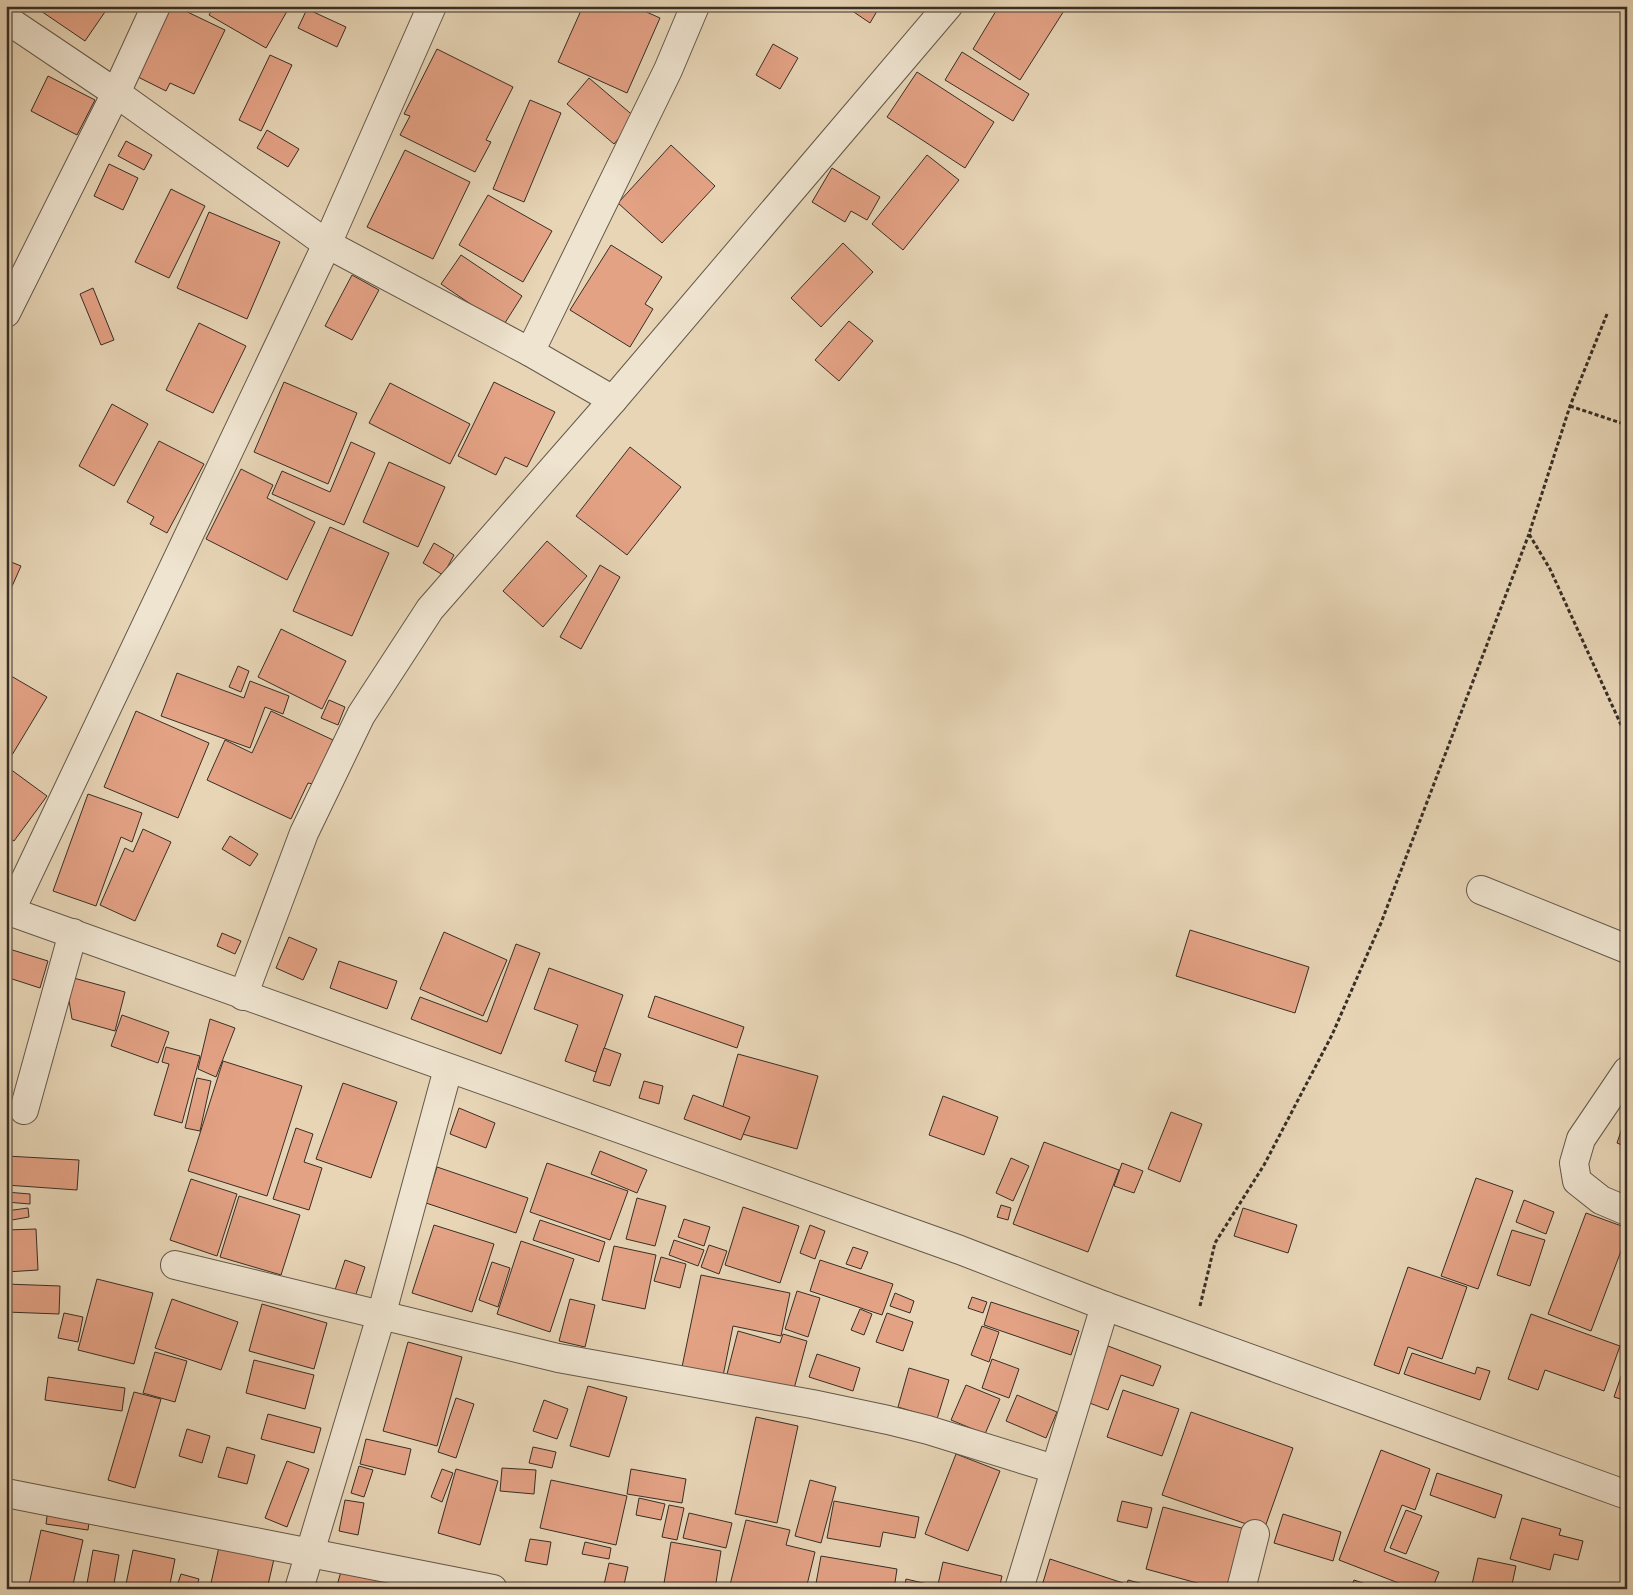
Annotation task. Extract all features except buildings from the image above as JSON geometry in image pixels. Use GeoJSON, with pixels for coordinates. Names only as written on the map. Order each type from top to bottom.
{"type":"FeatureCollection","features":[{"type":"Feature","properties":{"kind":"street"},"geometry":{"type":"LineString","coordinates":[[6,313],[116,93],[156,6]]}},
{"type":"Feature","properties":{"kind":"street"},"geometry":{"type":"LineString","coordinates":[[432,6],[327,244],[8,911],[960,1250],[1192,1338],[1627,1495]]}},
{"type":"Feature","properties":{"kind":"street"},"geometry":{"type":"LineString","coordinates":[[530,352],[668,70],[695,6]]}},
{"type":"Feature","properties":{"kind":"street"},"geometry":{"type":"LineString","coordinates":[[243,996],[304,833],[361,715],[430,609],[613,400],[948,6]]}},
{"type":"Feature","properties":{"kind":"street"},"geometry":{"type":"LineString","coordinates":[[6,19],[116,93],[327,244],[530,352],[613,400]]}},
{"type":"Feature","properties":{"kind":"street"},"geometry":{"type":"LineString","coordinates":[[1481,890],[1627,949]]}},
{"type":"Feature","properties":{"kind":"street"},"geometry":{"type":"LineString","coordinates":[[24,1110],[73,933]]}},
{"type":"Feature","properties":{"kind":"street"},"geometry":{"type":"LineString","coordinates":[[299,1589],[381,1316],[448,1069]]}},
{"type":"Feature","properties":{"kind":"street"},"geometry":{"type":"LineString","coordinates":[[1627,1071],[1581,1139],[1574,1163],[1577,1182],[1601,1200],[1627,1211]]}},
{"type":"Feature","properties":{"kind":"street"},"geometry":{"type":"LineString","coordinates":[[175,1265],[558,1358],[812,1404],[888,1420],[928,1430],[1054,1469]]}},
{"type":"Feature","properties":{"kind":"street"},"geometry":{"type":"LineString","coordinates":[[1019,1589],[1105,1306]]}},
{"type":"Feature","properties":{"kind":"street"},"geometry":{"type":"LineString","coordinates":[[6,1493],[493,1589]]}},
{"type":"Feature","properties":{"kind":"street"},"geometry":{"type":"LineString","coordinates":[[1241,1589],[1255,1534]]}},
{"type":"Feature","properties":{"kind":"path"},"geometry":{"type":"LineString","coordinates":[[1192,1338],[1215,1243],[1264,1165],[1340,1018],[1385,914],[1529,534],[1570,406],[1607,314]]}},
{"type":"Feature","properties":{"kind":"path"},"geometry":{"type":"LineString","coordinates":[[1570,406],[1627,425]]}},
{"type":"Feature","properties":{"kind":"path"},"geometry":{"type":"LineString","coordinates":[[1529,534],[1550,570],[1627,738]]}}]}
